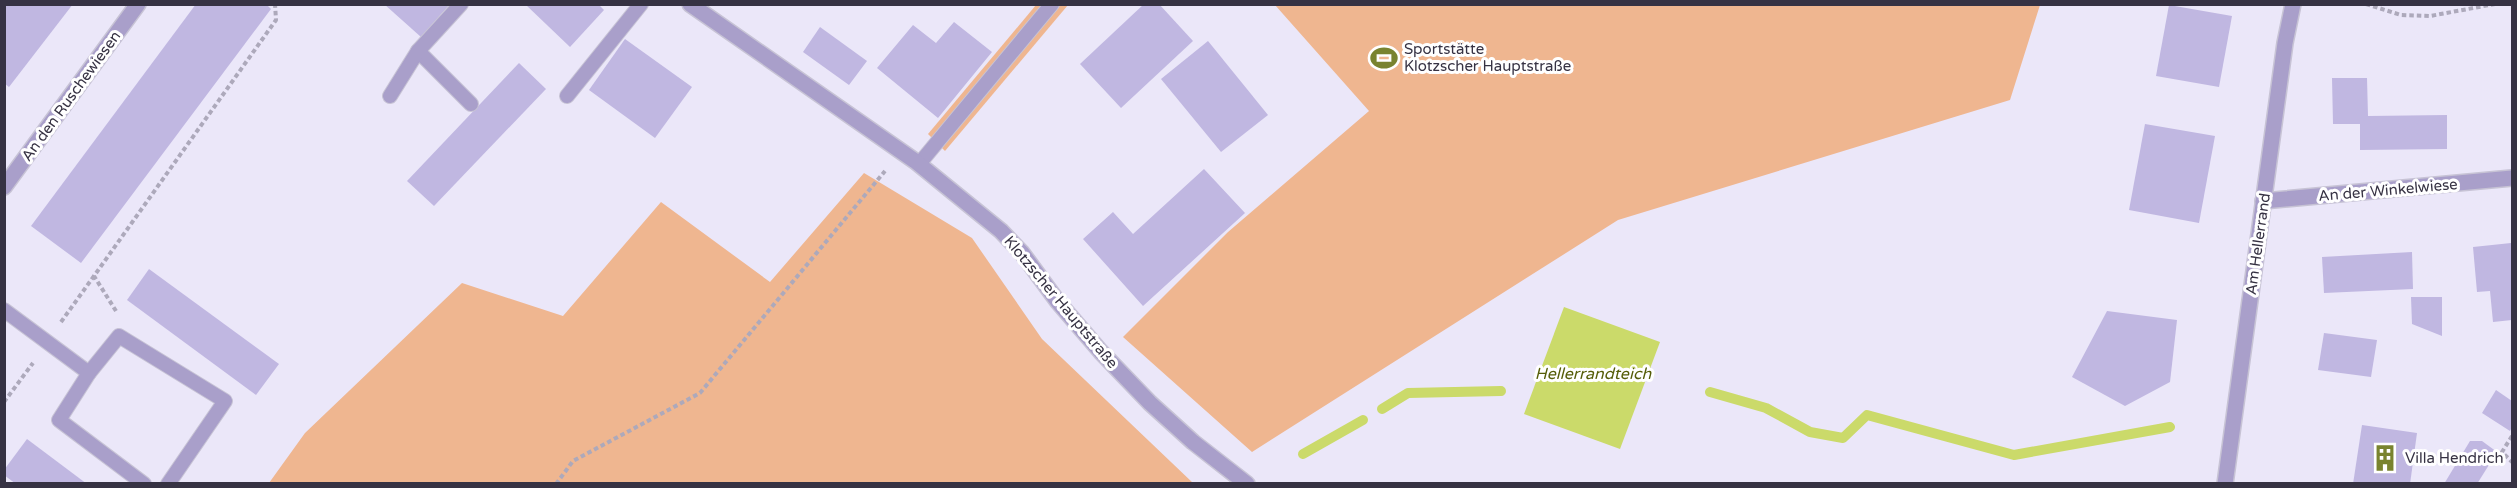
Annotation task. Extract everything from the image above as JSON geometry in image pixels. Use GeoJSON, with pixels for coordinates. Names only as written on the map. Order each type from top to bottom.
{"type":"FeatureCollection","features":[{"type":"Feature","properties":{"kind":"street","name":"An den Ruschewiesen"},"geometry":{"type":"LineString","coordinates":[[4,187],[138,4]]}},
{"type":"Feature","properties":{"kind":"street","name":"Klotzscher Hauptstraße"},"geometry":{"type":"LineString","coordinates":[[690,4],[920,164],[1000,231],[1022,253],[1065,310],[1101,352],[1150,403],[1193,442],[1247,483]]}},
{"type":"Feature","properties":{"kind":"street","name":"Am Hellerrand"},"geometry":{"type":"LineString","coordinates":[[2225,483],[2285,43],[2293,4]]}},
{"type":"Feature","properties":{"kind":"street","name":"An der Winkelwiese"},"geometry":{"type":"LineString","coordinates":[[2263,201],[2512,178]]}},
{"type":"Feature","properties":{"kind":"lane"},"geometry":{"type":"LineString","coordinates":[[390,96],[418,51],[461,4]]}},
{"type":"Feature","properties":{"kind":"lane"},"geometry":{"type":"LineString","coordinates":[[567,96],[642,4]]}},
{"type":"Feature","properties":{"kind":"lane"},"geometry":{"type":"LineString","coordinates":[[920,164],[1052,4]]}},
{"type":"Feature","properties":{"kind":"lane"},"geometry":{"type":"LineString","coordinates":[[418,51],[471,104]]}},
{"type":"Feature","properties":{"kind":"lane"},"geometry":{"type":"LineString","coordinates":[[4,310],[89,373]]}},
{"type":"Feature","properties":{"kind":"lane"},"geometry":{"type":"LineString","coordinates":[[144,483],[59,420],[89,373],[119,336],[225,401],[168,483]]}},
{"type":"Feature","properties":{"kind":"path"},"geometry":{"type":"LineString","coordinates":[[119,336],[116,307],[94,276],[276,20],[274,4]]}},
{"type":"Feature","properties":{"kind":"path"},"geometry":{"type":"LineString","coordinates":[[2366,4],[2401,15],[2430,16],[2494,4]]}},
{"type":"Feature","properties":{"kind":"path"},"geometry":{"type":"LineString","coordinates":[[556,483],[573,461],[700,393],[902,151]]}},
{"type":"Feature","properties":{"kind":"path"},"geometry":{"type":"LineString","coordinates":[[2512,436],[2502,452],[2512,462]]}},
{"type":"Feature","properties":{"kind":"shaded area"},"geometry":{"type":"Polygon","coordinates":[[[1036,5],[1068,5],[945,151],[928,134],[1036,5]]]}},
{"type":"Feature","properties":{"kind":"shaded area"},"geometry":{"type":"Polygon","coordinates":[[[1275,5],[2040,5],[2010,100],[1618,220],[1252,452],[1123,337],[1228,232],[1369,111],[1275,5]]]}},
{"type":"Feature","properties":{"kind":"shaded area"},"geometry":{"type":"Polygon","coordinates":[[[864,173],[972,238],[1042,339],[1193,483],[269,483],[305,433],[462,283],[563,316],[661,202],[770,282],[864,173]]]}},
{"type":"Feature","properties":{"kind":"water","name":"Hellerrandteich"},"geometry":{"type":"Polygon","coordinates":[[[1564,307],[1660,342],[1620,449],[1524,414],[1564,307]]]}},
{"type":"Feature","properties":{"kind":"building"},"geometry":{"type":"Polygon","coordinates":[[[4,4],[73,4],[9,87],[4,83],[4,4]]]}},
{"type":"Feature","properties":{"kind":"building"},"geometry":{"type":"Polygon","coordinates":[[[196,4],[266,4],[271,9],[81,263],[31,226],[196,4]]]}},
{"type":"Feature","properties":{"kind":"building"},"geometry":{"type":"Polygon","coordinates":[[[384,4],[450,4],[421,37],[384,4]]]}},
{"type":"Feature","properties":{"kind":"building"},"geometry":{"type":"Polygon","coordinates":[[[525,4],[598,4],[604,10],[570,47],[525,4]]]}},
{"type":"Feature","properties":{"kind":"building"},"geometry":{"type":"Polygon","coordinates":[[[1144,4],[1159,4],[1193,41],[1121,108],[1080,64],[1144,4]]]}},
{"type":"Feature","properties":{"kind":"building"},"geometry":{"type":"Polygon","coordinates":[[[2169,5],[2232,16],[2219,87],[2156,76],[2169,5]]]}},
{"type":"Feature","properties":{"kind":"building"},"geometry":{"type":"Polygon","coordinates":[[[954,22],[992,52],[938,118],[877,68],[913,25],[936,43],[954,22]]]}},
{"type":"Feature","properties":{"kind":"building"},"geometry":{"type":"Polygon","coordinates":[[[820,27],[867,61],[849,85],[803,52],[820,27]]]}},
{"type":"Feature","properties":{"kind":"building"},"geometry":{"type":"Polygon","coordinates":[[[625,39],[692,87],[655,138],[589,90],[625,39]]]}},
{"type":"Feature","properties":{"kind":"building"},"geometry":{"type":"Polygon","coordinates":[[[1208,41],[1268,115],[1221,152],[1161,79],[1208,41]]]}},
{"type":"Feature","properties":{"kind":"building"},"geometry":{"type":"Polygon","coordinates":[[[519,63],[546,89],[434,206],[407,181],[519,63]]]}},
{"type":"Feature","properties":{"kind":"building"},"geometry":{"type":"Polygon","coordinates":[[[2332,78],[2367,78],[2368,116],[2447,115],[2447,149],[2360,150],[2360,124],[2333,124],[2332,78]]]}},
{"type":"Feature","properties":{"kind":"building"},"geometry":{"type":"Polygon","coordinates":[[[2145,124],[2215,136],[2199,223],[2129,210],[2145,124]]]}},
{"type":"Feature","properties":{"kind":"building"},"geometry":{"type":"Polygon","coordinates":[[[1204,169],[1245,213],[1143,306],[1083,239],[1113,212],[1133,234],[1204,169]]]}},
{"type":"Feature","properties":{"kind":"building"},"geometry":{"type":"Polygon","coordinates":[[[2511,243],[2512,320],[2493,322],[2490,291],[2477,292],[2473,247],[2511,243]]]}},
{"type":"Feature","properties":{"kind":"building"},"geometry":{"type":"Polygon","coordinates":[[[2412,252],[2413,289],[2324,293],[2322,257],[2412,252]]]}},
{"type":"Feature","properties":{"kind":"building"},"geometry":{"type":"Polygon","coordinates":[[[149,269],[279,364],[256,395],[127,300],[149,269]]]}},
{"type":"Feature","properties":{"kind":"building"},"geometry":{"type":"Polygon","coordinates":[[[2411,297],[2442,297],[2442,336],[2412,324],[2411,297]]]}},
{"type":"Feature","properties":{"kind":"building"},"geometry":{"type":"Polygon","coordinates":[[[2107,311],[2177,320],[2170,382],[2125,406],[2072,377],[2107,311]]]}},
{"type":"Feature","properties":{"kind":"building"},"geometry":{"type":"Polygon","coordinates":[[[2324,333],[2377,340],[2371,377],[2318,370],[2324,333]]]}},
{"type":"Feature","properties":{"kind":"building"},"geometry":{"type":"Polygon","coordinates":[[[2496,390],[2512,401],[2510,431],[2482,413],[2496,390]]]}},
{"type":"Feature","properties":{"kind":"building","name":"Villa Hendrich"},"geometry":{"type":"Polygon","coordinates":[[[2362,425],[2417,433],[2410,484],[2353,484],[2362,425]]]}},
{"type":"Feature","properties":{"kind":"building"},"geometry":{"type":"Polygon","coordinates":[[[27,439],[87,484],[16,484],[4,475],[4,470],[27,439]]]}},
{"type":"Feature","properties":{"kind":"building"},"geometry":{"type":"Polygon","coordinates":[[[2470,441],[2482,441],[2497,452],[2477,484],[2444,484],[2470,441]]]}},
{"type":"Feature","properties":{"kind":"waterway"},"geometry":{"type":"LineString","coordinates":[[1382,409],[1408,393],[1501,391]]}},
{"type":"Feature","properties":{"kind":"waterway"},"geometry":{"type":"LineString","coordinates":[[1710,392],[1766,408],[1810,432],[1843,438],[1867,415],[2014,455],[2170,427]]}},
{"type":"Feature","properties":{"kind":"waterway"},"geometry":{"type":"LineString","coordinates":[[1303,454],[1363,420]]}},
{"type":"Feature","properties":{"kind":"place","name":"Sportstätte Klotzscher Hauptstraße"},"geometry":{"type":"Point","coordinates":[1384,58]}},
{"type":"Feature","properties":{"kind":"place","name":"Villa Hendrich"},"geometry":{"type":"Point","coordinates":[2385,458]}}]}
